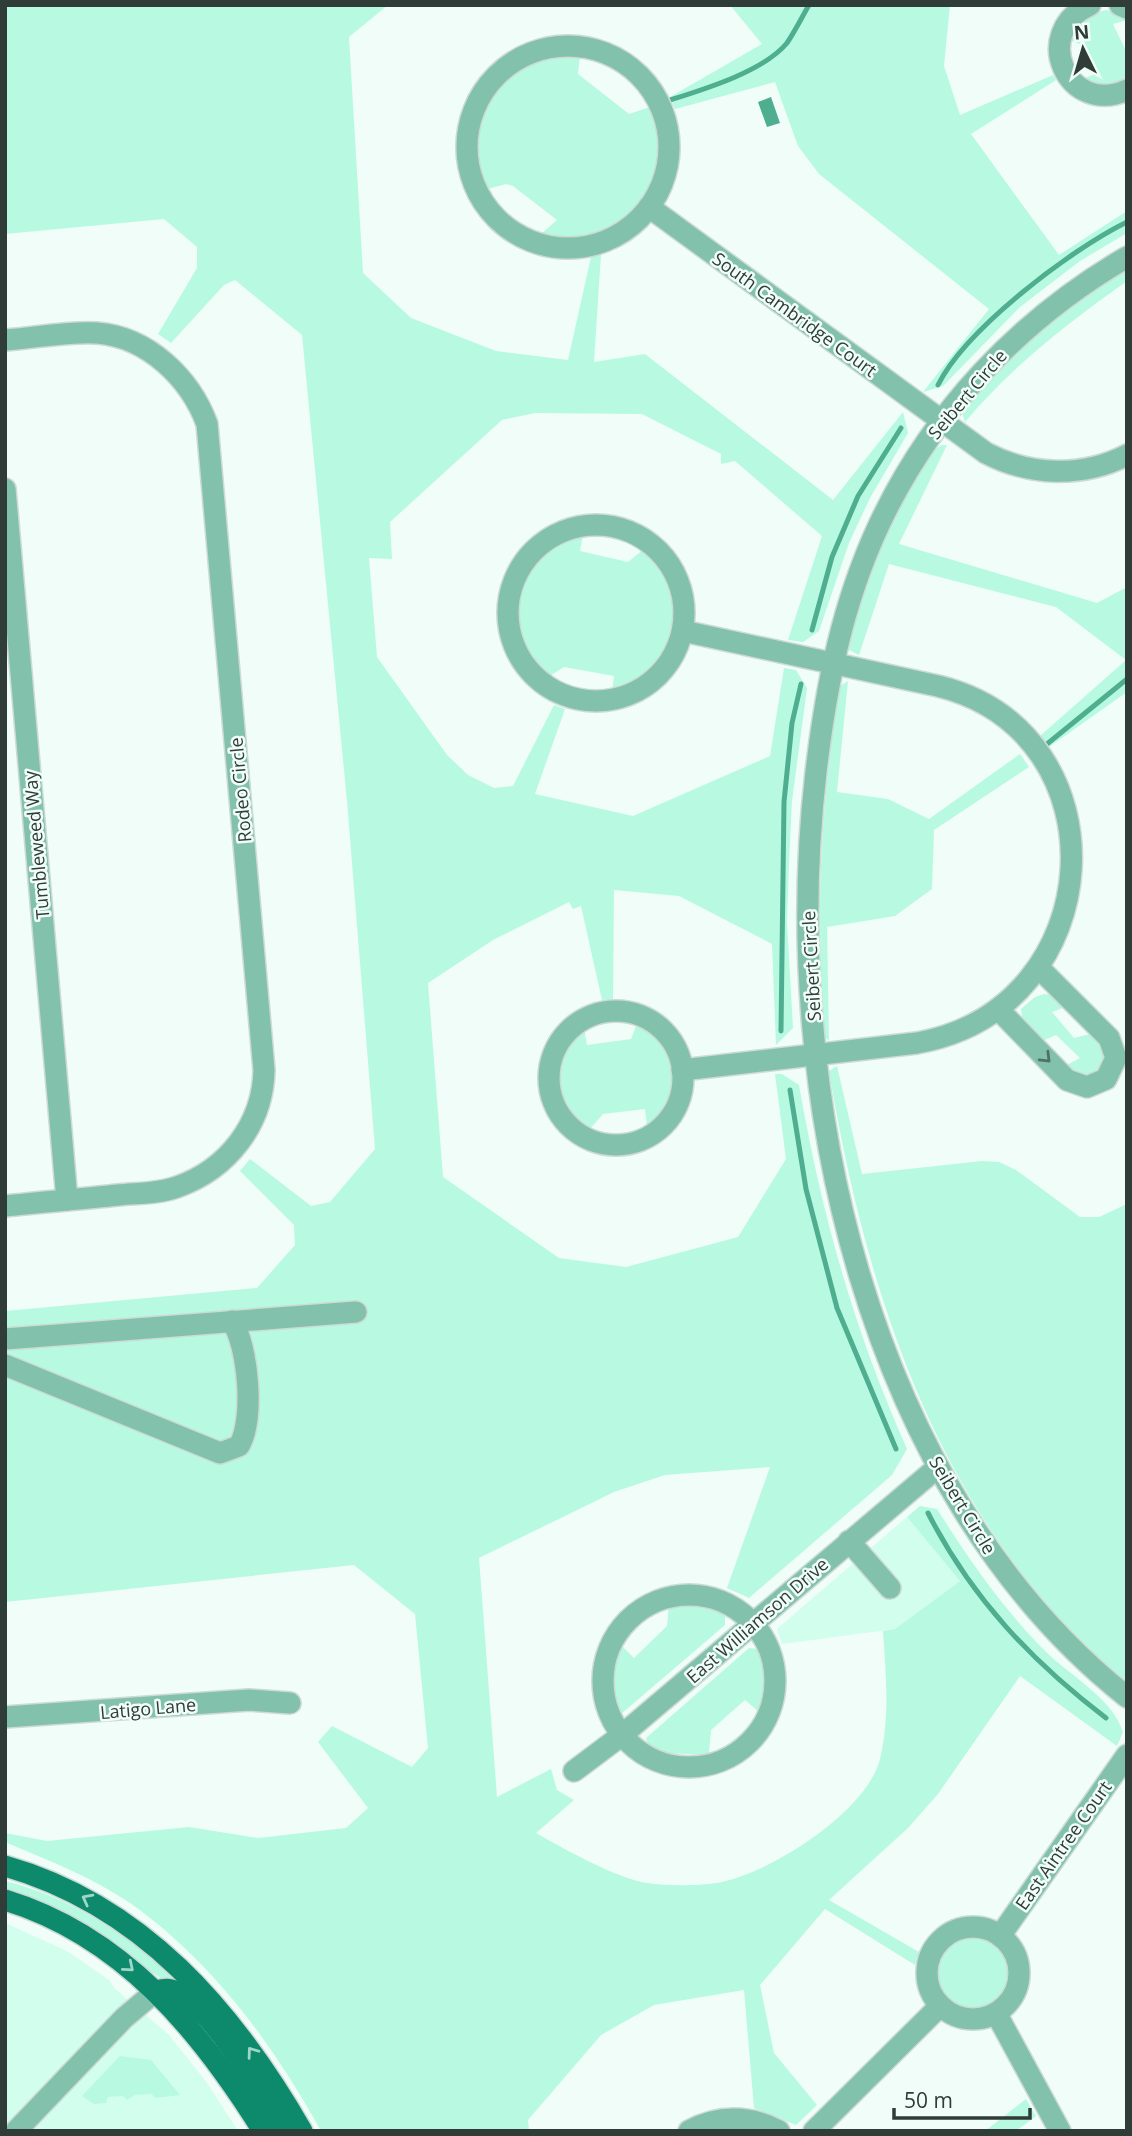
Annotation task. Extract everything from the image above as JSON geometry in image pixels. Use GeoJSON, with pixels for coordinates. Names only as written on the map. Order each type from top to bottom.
{"type":"FeatureCollection","features":[{"type":"Feature","properties":{"kind":"main road"},"geometry":{"type":"LineString","coordinates":[[5,1866],[49,1880],[87,1898],[127,1922],[168,1955],[205,1993],[249,2047],[302,2131]]}},
{"type":"Feature","properties":{"kind":"main road"},"geometry":{"type":"LineString","coordinates":[[5,1900],[51,1918],[102,1946],[156,1991],[217,2060],[263,2131]]}},
{"type":"Feature","properties":{"kind":"main road"},"geometry":{"type":"LineString","coordinates":[[156,1991],[167,1988],[189,2000],[231,2050],[285,2131]]}},
{"type":"Feature","properties":{"kind":"street"},"geometry":{"type":"LineString","coordinates":[[1090,5],[1076,13],[1065,26],[1059,42],[1062,66],[1077,86],[1092,94],[1109,96],[1126,92]]}},
{"type":"Feature","properties":{"kind":"street"},"geometry":{"type":"LineString","coordinates":[[1120,5],[1127,8]]}},
{"type":"Feature","properties":{"kind":"street"},"geometry":{"type":"LineString","coordinates":[[561,46],[599,51],[632,69],[657,99],[668,135],[666,173],[649,207],[622,232],[601,242],[577,248],[541,244],[508,229],[490,212],[477,192],[467,157],[470,121],[485,89],[503,70],[524,56],[561,46]]}},
{"type":"Feature","properties":{"kind":"street","name":"South Cambridge Court"},"geometry":{"type":"LineString","coordinates":[[649,207],[986,453],[1023,468],[1048,471],[1080,470],[1127,455]]}},
{"type":"Feature","properties":{"kind":"street","name":"Seibert Circle"},"geometry":{"type":"LineString","coordinates":[[1127,257],[1073,292],[1025,330],[982,372],[940,421],[904,477],[871,543],[851,594],[833,663],[819,748],[809,857],[809,970],[816,1054],[831,1155],[858,1263],[888,1352],[938,1467],[973,1527],[1019,1590],[1076,1652],[1127,1696]]}},
{"type":"Feature","properties":{"kind":"street","name":"Rodeo Circle"},"geometry":{"type":"LineString","coordinates":[[5,340],[93,333],[135,344],[173,370],[197,402],[207,424],[264,1070],[258,1109],[246,1133],[226,1158],[203,1175],[163,1191],[5,1206]]}},
{"type":"Feature","properties":{"kind":"street","name":"Tumbleweed Way"},"geometry":{"type":"LineString","coordinates":[[5,489],[67,1200]]}},
{"type":"Feature","properties":{"kind":"street"},"geometry":{"type":"LineString","coordinates":[[609,526],[638,536],[669,563],[682,591],[683,631],[670,662],[648,685],[618,699],[596,702],[574,699],[544,685],[522,661],[509,631],[509,598],[520,568],[541,545],[568,530],[609,526]]}},
{"type":"Feature","properties":{"kind":"street"},"geometry":{"type":"LineString","coordinates":[[682,1070],[931,1040],[966,1028],[998,1009],[1039,968],[1064,915],[1072,869],[1070,836],[1061,799],[1036,752],[1008,722],[964,693],[683,631]]}},
{"type":"Feature","properties":{"kind":"street"},"geometry":{"type":"LineString","coordinates":[[998,1009],[1068,1080],[1087,1087],[1106,1079],[1116,1058],[1109,1038],[1039,968]]}},
{"type":"Feature","properties":{"kind":"street"},"geometry":{"type":"LineString","coordinates":[[605,1012],[625,1012],[652,1022],[673,1043],[682,1070],[682,1091],[669,1118],[655,1133],[627,1144],[596,1142],[570,1127],[557,1111],[549,1082],[553,1053],[563,1037],[586,1018],[605,1012]]}},
{"type":"Feature","properties":{"kind":"street"},"geometry":{"type":"LineString","coordinates":[[5,1339],[356,1312]]}},
{"type":"Feature","properties":{"kind":"street"},"geometry":{"type":"LineString","coordinates":[[5,1366],[220,1453],[239,1446],[246,1429],[247,1392],[240,1334],[232,1321]]}},
{"type":"Feature","properties":{"kind":"street","name":"East Williamson Drive"},"geometry":{"type":"LineString","coordinates":[[574,1771],[622,1735],[938,1467]]}},
{"type":"Feature","properties":{"kind":"street"},"geometry":{"type":"LineString","coordinates":[[849,1541],[890,1588]]}},
{"type":"Feature","properties":{"kind":"street"},"geometry":{"type":"LineString","coordinates":[[701,1596],[735,1608],[753,1623],[771,1653],[775,1686],[766,1719],[745,1746],[715,1762],[682,1766],[649,1757],[622,1735],[606,1703],[604,1667],[617,1633],[633,1615],[665,1598],[701,1596]]}},
{"type":"Feature","properties":{"kind":"street","name":"Latigo Lane"},"geometry":{"type":"LineString","coordinates":[[5,1717],[249,1700],[290,1703]]}},
{"type":"Feature","properties":{"kind":"street","name":"East Aintree Court"},"geometry":{"type":"LineString","coordinates":[[1000,1936],[1127,1755]]}},
{"type":"Feature","properties":{"kind":"street"},"geometry":{"type":"LineString","coordinates":[[969,1927],[988,1930],[1000,1936],[1013,1950],[1019,1975],[1011,2000],[996,2013],[970,2020],[957,2017],[940,2006],[929,1989],[926,1976],[927,1964],[935,1946],[950,1933],[969,1927]]}},
{"type":"Feature","properties":{"kind":"street"},"geometry":{"type":"LineString","coordinates":[[16,2131],[124,2018],[156,1991]]}},
{"type":"Feature","properties":{"kind":"street"},"geometry":{"type":"LineString","coordinates":[[814,2131],[940,2006]]}},
{"type":"Feature","properties":{"kind":"street"},"geometry":{"type":"LineString","coordinates":[[996,2013],[1060,2131]]}},
{"type":"Feature","properties":{"kind":"street"},"geometry":{"type":"LineString","coordinates":[[689,2131],[713,2121],[732,2118],[760,2122],[779,2131]]}},
{"type":"Feature","properties":{"kind":"shaded area"},"geometry":{"type":"Polygon","coordinates":[[[5,5],[388,5],[349,37],[363,273],[411,318],[496,351],[568,360],[591,257],[601,254],[594,362],[645,354],[833,500],[903,412],[908,433],[870,498],[849,543],[819,631],[803,642],[788,640],[822,536],[735,461],[721,464],[721,454],[642,414],[535,413],[502,420],[390,522],[392,559],[369,558],[377,657],[447,755],[468,775],[494,788],[513,786],[554,705],[565,709],[535,794],[633,816],[770,756],[784,668],[796,670],[807,688],[792,801],[789,863],[787,923],[793,1028],[776,1045],[772,944],[679,896],[614,890],[613,999],[602,1000],[581,906],[573,909],[569,902],[493,940],[428,983],[443,1177],[559,1258],[626,1267],[738,1237],[786,1159],[775,1074],[782,1074],[799,1085],[818,1180],[841,1270],[871,1359],[907,1449],[892,1475],[749,1598],[727,1588],[770,1467],[665,1475],[614,1492],[479,1558],[497,1797],[551,1769],[557,1790],[574,1800],[536,1833],[606,1869],[647,1883],[700,1885],[737,1878],[762,1868],[813,1838],[856,1800],[871,1779],[880,1759],[886,1711],[883,1631],[895,1629],[960,1581],[907,1517],[920,1506],[937,1509],[973,1563],[1013,1615],[1052,1658],[1099,1697],[1117,1719],[1123,1732],[1117,1746],[1020,1676],[938,1794],[908,1828],[829,1900],[919,1952],[915,1965],[825,1909],[760,1985],[774,2053],[817,2105],[796,2125],[754,2108],[744,1990],[654,2005],[601,2035],[528,2120],[529,2131],[321,2131],[261,2036],[214,1978],[188,1951],[130,1903],[100,1885],[5,1842],[5,1833],[47,1841],[189,1827],[258,1838],[346,1828],[368,1808],[318,1742],[332,1726],[412,1767],[428,1748],[415,1614],[354,1565],[5,1602],[5,1311],[257,1288],[295,1245],[294,1225],[240,1171],[250,1159],[311,1206],[330,1202],[375,1149],[347,801],[302,335],[235,280],[224,285],[171,343],[158,334],[197,268],[197,247],[164,219],[5,234],[5,5]]]}},
{"type":"Feature","properties":{"kind":"shaded area"},"geometry":{"type":"Polygon","coordinates":[[[730,5],[950,5],[944,66],[960,115],[1053,75],[1056,80],[971,134],[1059,255],[1127,211],[1127,233],[1080,261],[1020,307],[943,386],[923,392],[989,309],[819,174],[798,146],[775,82],[675,109],[670,97],[762,44],[730,5]]]}},
{"type":"Feature","properties":{"kind":"shaded area"},"geometry":{"type":"Polygon","coordinates":[[[1106,10],[1127,15],[1127,20],[1113,24],[1127,53],[1127,82],[1109,89],[1082,79],[1098,73],[1085,46],[1067,39],[1083,19],[1106,10]]]}},
{"type":"Feature","properties":{"kind":"shaded area"},"geometry":{"type":"Polygon","coordinates":[[[563,53],[580,55],[578,74],[629,114],[653,106],[659,128],[659,165],[654,184],[644,201],[616,227],[579,239],[560,239],[541,234],[557,220],[513,186],[506,184],[484,190],[477,165],[479,120],[487,100],[500,84],[517,70],[538,59],[563,53]]]}},
{"type":"Feature","properties":{"kind":"shaded area"},"geometry":{"type":"Polygon","coordinates":[[[771,97],[780,123],[767,127],[758,102],[771,97]]]}},
{"type":"Feature","properties":{"kind":"shaded area"},"geometry":{"type":"Polygon","coordinates":[[[1127,269],[1127,281],[1041,347],[1001,383],[965,422],[962,413],[979,391],[1017,352],[1059,316],[1127,269]]]}},
{"type":"Feature","properties":{"kind":"shaded area"},"geometry":{"type":"Polygon","coordinates":[[[942,445],[947,445],[899,544],[1097,603],[1127,587],[1127,692],[1049,747],[1040,736],[1126,660],[1056,607],[889,564],[859,655],[849,650],[859,606],[884,540],[915,477],[942,445]]]}},
{"type":"Feature","properties":{"kind":"shaded area"},"geometry":{"type":"Polygon","coordinates":[[[577,534],[583,534],[580,551],[628,562],[644,549],[657,563],[674,596],[676,631],[671,648],[661,663],[646,677],[621,691],[612,692],[614,676],[564,667],[548,677],[543,675],[528,656],[519,635],[516,615],[518,595],[525,576],[538,559],[555,545],[577,534]]]}},
{"type":"Feature","properties":{"kind":"shaded area"},"geometry":{"type":"Polygon","coordinates":[[[848,681],[837,792],[888,799],[929,819],[1020,754],[1029,767],[934,830],[932,889],[895,916],[827,927],[829,1041],[825,1037],[820,949],[821,861],[833,730],[840,686],[848,681]]]}},
{"type":"Feature","properties":{"kind":"shaded area"},"geometry":{"type":"Polygon","coordinates":[[[1053,995],[1068,1006],[1052,1012],[1074,1038],[1094,1033],[1108,1053],[1099,1076],[1078,1078],[1065,1066],[1080,1058],[1056,1035],[1040,1042],[1023,1024],[1021,1009],[1035,997],[1053,995]]]}},
{"type":"Feature","properties":{"kind":"shaded area"},"geometry":{"type":"Polygon","coordinates":[[[638,1021],[663,1041],[670,1054],[675,1083],[672,1098],[654,1124],[647,1126],[645,1109],[603,1114],[589,1130],[585,1130],[574,1119],[559,1091],[556,1061],[561,1048],[570,1036],[584,1028],[587,1045],[631,1039],[638,1021]]]}},
{"type":"Feature","properties":{"kind":"shaded area"},"geometry":{"type":"Polygon","coordinates":[[[837,1066],[862,1174],[982,1161],[999,1162],[1016,1170],[1080,1217],[1099,1217],[1127,1204],[1127,1682],[1063,1621],[1008,1554],[961,1482],[923,1405],[891,1324],[866,1241],[845,1156],[829,1071],[837,1066]]]}},
{"type":"Feature","properties":{"kind":"shaded area"},"geometry":{"type":"Polygon","coordinates":[[[907,1517],[960,1581],[895,1629],[782,1644],[777,1629],[907,1517]]]}},
{"type":"Feature","properties":{"kind":"shaded area"},"geometry":{"type":"Polygon","coordinates":[[[696,1604],[725,1613],[725,1625],[621,1714],[611,1690],[612,1670],[617,1652],[622,1646],[634,1658],[667,1626],[669,1605],[696,1604]]]}},
{"type":"Feature","properties":{"kind":"shaded area"},"geometry":{"type":"Polygon","coordinates":[[[749,1648],[758,1649],[764,1663],[764,1697],[758,1711],[745,1700],[711,1730],[709,1754],[668,1753],[648,1745],[646,1738],[749,1648]]]}},
{"type":"Feature","properties":{"kind":"shaded area"},"geometry":{"type":"Polygon","coordinates":[[[5,1881],[56,1898],[102,1922],[144,1952],[185,1987],[157,1976],[77,1919],[35,1898],[5,1888],[5,1881]]]}},
{"type":"Feature","properties":{"kind":"shaded area"},"geometry":{"type":"Polygon","coordinates":[[[5,1923],[67,1951],[109,1980],[115,1989],[169,2035],[207,2083],[238,2131],[5,2131],[5,1923]]]}},
{"type":"Feature","properties":{"kind":"shaded area"},"geometry":{"type":"Polygon","coordinates":[[[965,1934],[981,1934],[995,1940],[1006,1951],[1012,1965],[1012,1981],[1006,1995],[995,2006],[981,2012],[965,2012],[951,2006],[940,1995],[934,1981],[934,1965],[940,1951],[951,1940],[965,1934]]]}},
{"type":"Feature","properties":{"kind":"shaded area"},"geometry":{"type":"Polygon","coordinates":[[[120,2056],[151,2060],[180,2095],[155,2098],[152,2094],[135,2095],[127,2100],[123,2096],[108,2097],[106,2103],[94,2104],[82,2096],[120,2056]]]}},
{"type":"Feature","properties":{"kind":"shaded area"},"geometry":{"type":"Polygon","coordinates":[[[1026,2099],[1036,2116],[1016,2131],[985,2131],[1026,2099]]]}},
{"type":"Feature","properties":{"kind":"waterway"},"geometry":{"type":"LineString","coordinates":[[670,100],[733,78],[764,62],[787,43],[809,5]]}},
{"type":"Feature","properties":{"kind":"waterway"},"geometry":{"type":"LineString","coordinates":[[938,385],[952,363],[995,316],[1077,251],[1127,222]]}},
{"type":"Feature","properties":{"kind":"waterway"},"geometry":{"type":"LineString","coordinates":[[812,630],[832,557],[858,496],[901,428]]}},
{"type":"Feature","properties":{"kind":"waterway"},"geometry":{"type":"LineString","coordinates":[[1047,744],[1127,679]]}},
{"type":"Feature","properties":{"kind":"waterway"},"geometry":{"type":"LineString","coordinates":[[781,1031],[784,802],[792,723],[801,684]]}},
{"type":"Feature","properties":{"kind":"waterway"},"geometry":{"type":"LineString","coordinates":[[790,1090],[806,1189],[837,1308],[896,1449]]}},
{"type":"Feature","properties":{"kind":"waterway"},"geometry":{"type":"LineString","coordinates":[[928,1513],[963,1572],[1005,1626],[1053,1674],[1106,1718]]}}]}
